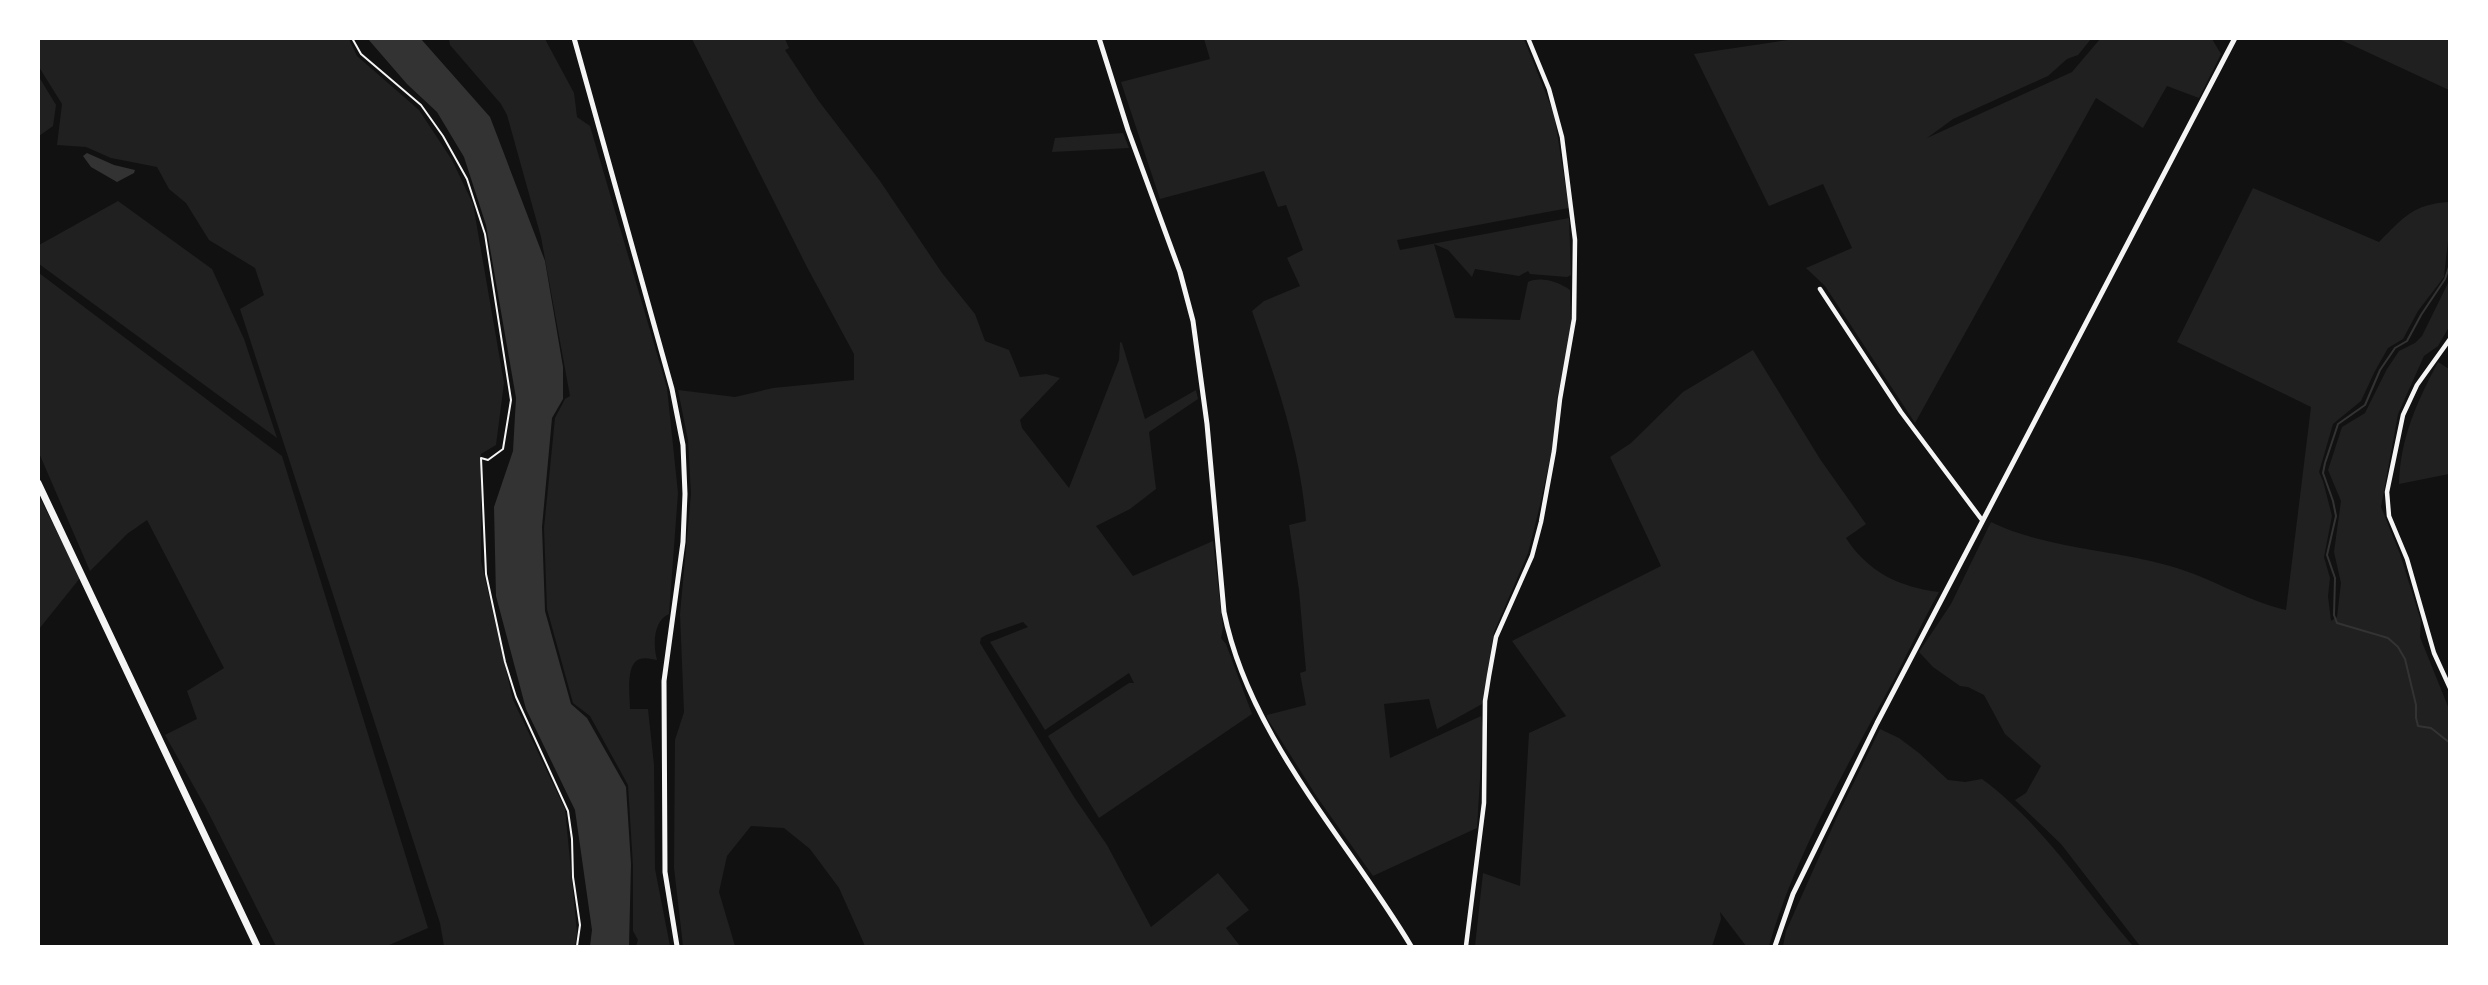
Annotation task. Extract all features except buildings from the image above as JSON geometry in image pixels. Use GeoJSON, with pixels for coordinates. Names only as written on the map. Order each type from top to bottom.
{"type":"FeatureCollection","features":[{"type":"Feature","properties":{"kind":"highway"},"geometry":{"type":"LineString","coordinates":[[38,483],[257,947]]}},
{"type":"Feature","properties":{"kind":"street"},"geometry":{"type":"LineString","coordinates":[[574,38],[673,389],[682,445],[685,494],[682,542],[664,681],[665,872],[677,947]]}},
{"type":"Feature","properties":{"kind":"street"},"geometry":{"type":"LineString","coordinates":[[1099,38],[1128,130],[1181,272],[1193,321],[1207,424],[1224,612],[1241,674],[1266,727],[1389,909],[1411,947]]}},
{"type":"Feature","properties":{"kind":"street"},"geometry":{"type":"LineString","coordinates":[[1466,947],[1483,811],[1485,701],[1489,676],[1496,637],[1532,556],[1541,522],[1555,451],[1560,399],[1574,319],[1575,240],[1562,137],[1549,89],[1528,38]]}},
{"type":"Feature","properties":{"kind":"street"},"geometry":{"type":"LineString","coordinates":[[1775,947],[1793,894],[1831,813],[2235,38]]}},
{"type":"Feature","properties":{"kind":"street"},"geometry":{"type":"LineString","coordinates":[[1819,289],[1901,412],[1982,520]]}},
{"type":"Feature","properties":{"kind":"street"},"geometry":{"type":"LineString","coordinates":[[2449,339],[2417,385],[2403,415],[2387,492],[2389,516],[2407,559],[2434,653],[2449,688]]}},
{"type":"Feature","properties":{"kind":"path"},"geometry":{"type":"LineString","coordinates":[[352,38],[361,54],[421,105],[443,136],[467,178],[485,234],[511,400],[503,449],[488,460],[481,458],[484,560],[505,662],[516,697],[568,811],[580,925],[577,947]]}},
{"type":"Feature","properties":{"kind":"shaded area"},"geometry":{"type":"Polygon","coordinates":[[[39,39],[349,39],[357,56],[419,110],[452,160],[473,204],[504,383],[496,445],[481,454],[481,561],[513,700],[565,809],[577,933],[575,946],[444,946],[440,923],[240,309],[264,295],[255,268],[209,240],[186,203],[169,189],[157,167],[111,158],[86,147],[57,145],[62,104],[39,67],[39,39]]]}},
{"type":"Feature","properties":{"kind":"shaded area"},"geometry":{"type":"Polygon","coordinates":[[[368,39],[421,39],[490,117],[545,261],[563,367],[563,399],[552,418],[542,527],[545,611],[571,704],[587,718],[626,787],[631,864],[629,946],[590,946],[592,930],[575,810],[526,709],[496,596],[494,507],[513,451],[516,398],[486,225],[464,157],[437,112],[407,84],[368,39]]]}},
{"type":"Feature","properties":{"kind":"shaded area"},"geometry":{"type":"Polygon","coordinates":[[[449,39],[545,39],[574,93],[577,117],[590,126],[667,388],[678,493],[669,614],[657,628],[657,660],[644,658],[635,662],[630,674],[629,689],[630,709],[648,709],[654,765],[655,869],[670,946],[636,946],[638,940],[633,931],[633,866],[628,785],[590,716],[573,703],[547,609],[544,528],[555,418],[565,399],[570,396],[541,237],[507,115],[501,104],[450,45],[449,39]]]}},
{"type":"Feature","properties":{"kind":"shaded area"},"geometry":{"type":"Polygon","coordinates":[[[692,39],[785,39],[789,48],[785,50],[818,100],[880,181],[942,273],[975,314],[985,341],[1009,350],[1020,377],[1046,374],[1060,378],[1020,420],[1022,428],[1069,488],[1119,360],[1120,342],[1145,419],[1196,390],[1198,399],[1149,432],[1156,489],[1130,509],[1096,526],[1133,576],[1213,541],[1223,628],[1221,638],[1226,644],[1252,714],[1099,818],[1048,736],[1129,683],[1134,683],[1129,673],[1045,730],[990,642],[1028,627],[1023,622],[986,635],[981,638],[980,643],[1074,797],[1107,845],[1151,927],[1218,873],[1249,910],[1226,928],[1240,946],[865,946],[839,888],[810,849],[784,828],[751,826],[727,856],[719,892],[735,946],[683,946],[674,868],[675,740],[684,712],[680,614],[691,494],[688,440],[678,390],[735,397],[773,388],[854,380],[854,354],[692,39]]]}},
{"type":"Feature","properties":{"kind":"shaded area"},"geometry":{"type":"Polygon","coordinates":[[[1204,39],[1524,39],[1554,114],[1569,208],[1397,240],[1400,250],[1569,218],[1571,275],[1567,277],[1530,274],[1528,271],[1519,276],[1475,269],[1472,277],[1448,250],[1434,244],[1455,318],[1520,320],[1528,282],[1544,280],[1570,290],[1571,325],[1557,398],[1553,445],[1540,505],[1528,553],[1494,632],[1482,704],[1437,729],[1429,699],[1384,704],[1390,758],[1481,716],[1483,729],[1477,828],[1373,876],[1317,797],[1267,718],[1267,715],[1306,705],[1300,673],[1306,671],[1299,590],[1289,525],[1306,521],[1293,441],[1252,311],[1264,301],[1300,286],[1287,258],[1303,250],[1286,205],[1278,207],[1264,171],[1160,199],[1121,82],[1210,59],[1204,39]]]}},
{"type":"Feature","properties":{"kind":"shaded area"},"geometry":{"type":"Polygon","coordinates":[[[1795,39],[2091,39],[2078,55],[2067,59],[2048,76],[1953,119],[1927,138],[2072,72],[2100,39],[2212,39],[2221,54],[2199,98],[2167,86],[2143,128],[2096,98],[1915,423],[1825,286],[1806,268],[1852,248],[1823,184],[1769,206],[1694,54],[1795,39]]]}},
{"type":"Feature","properties":{"kind":"shaded area"},"geometry":{"type":"Polygon","coordinates":[[[2339,39],[2449,39],[2449,90],[2339,39]]]}},
{"type":"Feature","properties":{"kind":"shaded area"},"geometry":{"type":"Polygon","coordinates":[[[39,77],[56,105],[53,126],[39,136],[39,77]]]}},
{"type":"Feature","properties":{"kind":"shaded area"},"geometry":{"type":"Polygon","coordinates":[[[1123,133],[1129,148],[1052,152],[1055,138],[1123,133]]]}},
{"type":"Feature","properties":{"kind":"shaded area"},"geometry":{"type":"Polygon","coordinates":[[[87,153],[114,165],[135,170],[134,173],[117,182],[91,167],[83,156],[87,153]]]}},
{"type":"Feature","properties":{"kind":"shaded area"},"geometry":{"type":"Polygon","coordinates":[[[2253,188],[2379,242],[2402,219],[2417,209],[2449,202],[2444,277],[2418,311],[2403,339],[2388,348],[2361,401],[2333,424],[2319,472],[2332,516],[2324,557],[2330,578],[2328,596],[2331,621],[2337,617],[2341,583],[2334,552],[2341,501],[2328,470],[2342,427],[2365,413],[2399,351],[2422,336],[2449,281],[2449,327],[2438,346],[2424,356],[2398,414],[2381,507],[2400,554],[2421,621],[2420,637],[2449,709],[2449,946],[2140,946],[2061,844],[2015,800],[2026,793],[2041,766],[2005,734],[1984,695],[1960,686],[1933,667],[1919,652],[1951,604],[1991,522],[2034,538],[2170,566],[2286,610],[2311,407],[2177,342],[2253,188]]]}},
{"type":"Feature","properties":{"kind":"shaded area"},"geometry":{"type":"Polygon","coordinates":[[[118,201],[212,269],[244,339],[277,438],[39,264],[39,245],[118,201]]]}},
{"type":"Feature","properties":{"kind":"shaded area"},"geometry":{"type":"Polygon","coordinates":[[[39,273],[282,456],[428,928],[387,946],[276,946],[206,808],[165,735],[197,719],[187,691],[224,668],[147,520],[127,534],[90,571],[39,453],[39,273]]]}},
{"type":"Feature","properties":{"kind":"shaded area"},"geometry":{"type":"Polygon","coordinates":[[[1753,350],[1820,459],[1866,524],[1846,538],[1855,550],[1875,569],[1898,582],[1939,592],[1805,849],[1779,913],[1769,946],[1746,946],[1720,912],[1721,919],[1712,946],[1475,946],[1483,873],[1520,886],[1529,733],[1566,716],[1512,641],[1661,566],[1610,457],[1631,443],[1683,392],[1753,350]]]}},
{"type":"Feature","properties":{"kind":"shaded area"},"geometry":{"type":"Polygon","coordinates":[[[2438,362],[2449,369],[2449,474],[2399,484],[2406,436],[2423,391],[2438,362]]]}},
{"type":"Feature","properties":{"kind":"shaded area"},"geometry":{"type":"Polygon","coordinates":[[[38,494],[80,578],[39,629],[38,629],[38,494]]]}},
{"type":"Feature","properties":{"kind":"shaded area"},"geometry":{"type":"Polygon","coordinates":[[[1880,729],[1899,738],[1919,753],[1948,780],[1965,782],[1982,779],[2004,797],[2044,837],[2133,946],[1783,946],[1786,931],[1836,819],[1880,729]]]}},
{"type":"Feature","properties":{"kind":"waterway"},"geometry":{"type":"LineString","coordinates":[[2450,264],[2445,279],[2407,341],[2395,348],[2380,370],[2365,405],[2338,424],[2323,473],[2336,516],[2327,555],[2335,578],[2334,615],[2337,623],[2388,638],[2398,647],[2405,659],[2418,726],[2431,728],[2450,743]]}}]}
